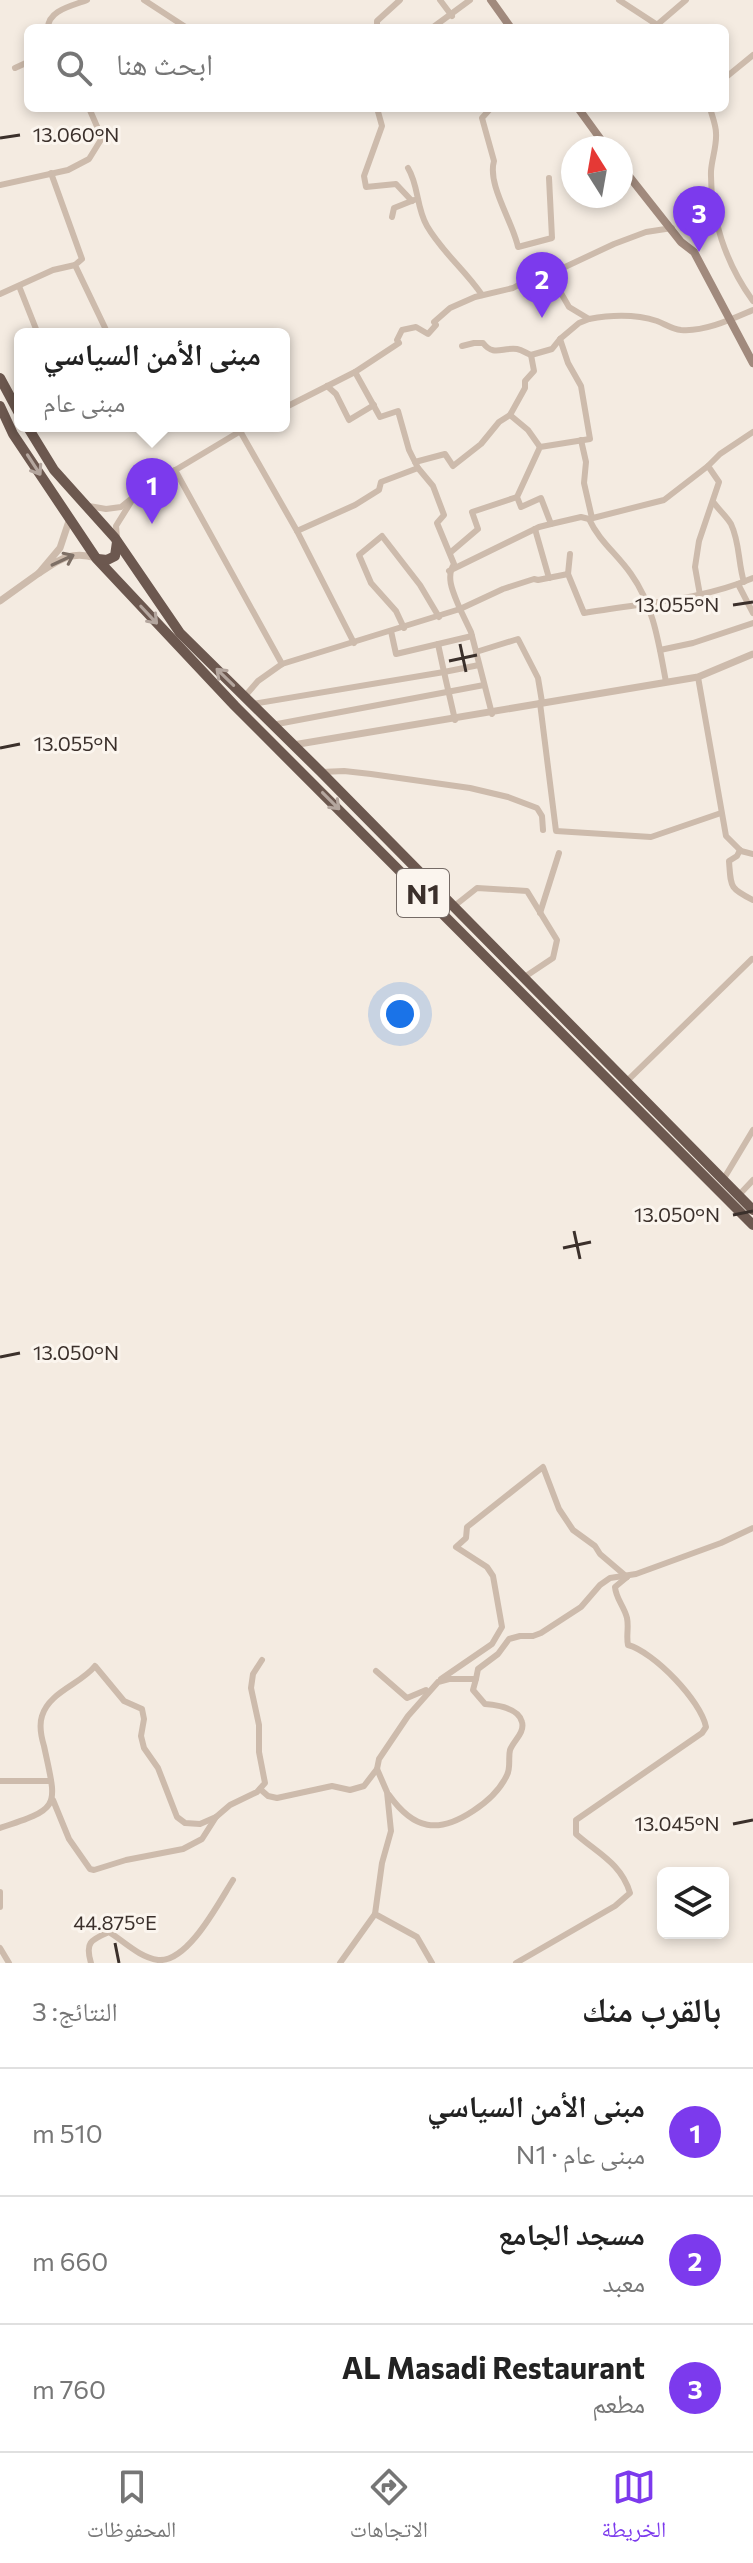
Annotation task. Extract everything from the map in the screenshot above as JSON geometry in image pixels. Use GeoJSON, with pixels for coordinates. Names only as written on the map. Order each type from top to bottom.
{"type":"FeatureCollection","features":[{"type":"Feature","properties":{"kind":"highway"},"geometry":{"type":"LineString","coordinates":[[0,378],[14,404]]}},
{"type":"Feature","properties":{"kind":"highway","name":"N1"},"geometry":{"type":"LineString","coordinates":[[0,406],[13,434],[96,558],[235,706],[753,1225]]}},
{"type":"Feature","properties":{"kind":"highway"},"geometry":{"type":"LineString","coordinates":[[31,432],[54,470],[88,506]]}},
{"type":"Feature","properties":{"kind":"highway"},"geometry":{"type":"LineString","coordinates":[[69,521],[68,510],[73,503],[81,501],[88,506]]}},
{"type":"Feature","properties":{"kind":"highway","name":"N1"},"geometry":{"type":"LineString","coordinates":[[88,506],[180,633],[753,1210]]}},
{"type":"Feature","properties":{"kind":"highway"},"geometry":{"type":"LineString","coordinates":[[96,558],[103,561],[111,559],[117,551],[117,542]]}},
{"type":"Feature","properties":{"kind":"main road"},"geometry":{"type":"LineString","coordinates":[[491,0],[508,24]]}},
{"type":"Feature","properties":{"kind":"main road"},"geometry":{"type":"LineString","coordinates":[[581,112],[598,136]]}},
{"type":"Feature","properties":{"kind":"main road"},"geometry":{"type":"LineString","coordinates":[[633,181],[681,242],[697,257],[753,363]]}},
{"type":"Feature","properties":{"kind":"street"},"geometry":{"type":"LineString","coordinates":[[48,24],[52,15],[87,0]]}},
{"type":"Feature","properties":{"kind":"street"},"geometry":{"type":"LineString","coordinates":[[144,0],[181,24]]}},
{"type":"Feature","properties":{"kind":"street"},"geometry":{"type":"LineString","coordinates":[[377,24],[400,0]]}},
{"type":"Feature","properties":{"kind":"street"},"geometry":{"type":"LineString","coordinates":[[440,0],[452,16]]}},
{"type":"Feature","properties":{"kind":"street"},"geometry":{"type":"LineString","coordinates":[[439,24],[470,0]]}},
{"type":"Feature","properties":{"kind":"street"},"geometry":{"type":"LineString","coordinates":[[619,0],[657,24]]}},
{"type":"Feature","properties":{"kind":"street"},"geometry":{"type":"LineString","coordinates":[[662,24],[685,0]]}},
{"type":"Feature","properties":{"kind":"street"},"geometry":{"type":"LineString","coordinates":[[729,75],[753,55]]}},
{"type":"Feature","properties":{"kind":"street"},"geometry":{"type":"LineString","coordinates":[[15,68],[24,64]]}},
{"type":"Feature","properties":{"kind":"street"},"geometry":{"type":"LineString","coordinates":[[0,185],[68,170],[89,159],[102,138],[91,112]]}},
{"type":"Feature","properties":{"kind":"street"},"geometry":{"type":"LineString","coordinates":[[378,112],[382,126],[364,176],[366,187],[396,184],[414,200],[431,233],[482,295]]}},
{"type":"Feature","properties":{"kind":"street"},"geometry":{"type":"LineString","coordinates":[[487,112],[482,118],[494,161],[492,166],[496,185],[518,247],[552,238],[549,178]]}},
{"type":"Feature","properties":{"kind":"street"},"geometry":{"type":"LineString","coordinates":[[711,112],[716,132],[711,168],[714,213],[736,276],[753,301]]}},
{"type":"Feature","properties":{"kind":"street"},"geometry":{"type":"LineString","coordinates":[[408,168],[413,176],[414,200]]}},
{"type":"Feature","properties":{"kind":"street"},"geometry":{"type":"LineString","coordinates":[[0,294],[53,270],[75,265],[82,259],[51,173]]}},
{"type":"Feature","properties":{"kind":"street"},"geometry":{"type":"LineString","coordinates":[[392,217],[394,208],[414,200]]}},
{"type":"Feature","properties":{"kind":"street"},"geometry":{"type":"LineString","coordinates":[[290,405],[355,372],[399,343],[397,340],[402,330],[416,327],[428,334],[436,325],[434,322],[450,308],[482,295],[513,288],[540,273],[550,274],[646,232],[672,228]]}},
{"type":"Feature","properties":{"kind":"street"},"geometry":{"type":"LineString","coordinates":[[75,265],[105,328]]}},
{"type":"Feature","properties":{"kind":"street"},"geometry":{"type":"LineString","coordinates":[[550,274],[569,307],[589,319]]}},
{"type":"Feature","properties":{"kind":"street"},"geometry":{"type":"LineString","coordinates":[[19,286],[35,328]]}},
{"type":"Feature","properties":{"kind":"street"},"geometry":{"type":"LineString","coordinates":[[462,346],[483,343],[486,349],[499,353],[515,348],[531,355],[552,349],[579,323],[608,315],[658,321],[680,330],[732,319],[753,310]]}},
{"type":"Feature","properties":{"kind":"street"},"geometry":{"type":"LineString","coordinates":[[540,447],[590,439],[581,386],[568,363],[560,339]]}},
{"type":"Feature","properties":{"kind":"street"},"geometry":{"type":"LineString","coordinates":[[297,531],[366,499],[379,490],[381,482],[416,465],[445,454],[453,466],[510,415],[525,388],[525,381],[534,371],[531,355]]}},
{"type":"Feature","properties":{"kind":"street"},"geometry":{"type":"LineString","coordinates":[[355,372],[380,417],[398,411],[416,465],[433,486],[438,498],[444,515],[437,523],[454,564],[449,571],[450,582],[472,636],[492,714]]}},
{"type":"Feature","properties":{"kind":"street"},"geometry":{"type":"LineString","coordinates":[[327,386],[336,394],[349,420],[374,405]]}},
{"type":"Feature","properties":{"kind":"street"},"geometry":{"type":"LineString","coordinates":[[510,415],[528,430],[540,447]]}},
{"type":"Feature","properties":{"kind":"street"},"geometry":{"type":"LineString","coordinates":[[88,506],[106,509],[121,507],[142,490],[238,432]]}},
{"type":"Feature","properties":{"kind":"street"},"geometry":{"type":"LineString","coordinates":[[241,432],[297,531],[354,643]]}},
{"type":"Feature","properties":{"kind":"street"},"geometry":{"type":"LineString","coordinates":[[449,571],[535,529],[664,500],[720,454],[753,432]]}},
{"type":"Feature","properties":{"kind":"street"},"geometry":{"type":"LineString","coordinates":[[581,440],[586,462],[584,483],[590,518],[598,538],[633,576],[648,605],[666,682]]}},
{"type":"Feature","properties":{"kind":"street"},"geometry":{"type":"LineString","coordinates":[[540,447],[517,497],[521,507],[541,498],[551,524]]}},
{"type":"Feature","properties":{"kind":"street"},"geometry":{"type":"LineString","coordinates":[[700,595],[695,567],[699,541],[719,482],[708,466]]}},
{"type":"Feature","properties":{"kind":"street"},"geometry":{"type":"LineString","coordinates":[[175,470],[282,664]]}},
{"type":"Feature","properties":{"kind":"street"},"geometry":{"type":"LineString","coordinates":[[117,542],[119,519],[142,490]]}},
{"type":"Feature","properties":{"kind":"street"},"geometry":{"type":"LineString","coordinates":[[451,552],[478,529],[472,512],[517,497]]}},
{"type":"Feature","properties":{"kind":"street"},"geometry":{"type":"LineString","coordinates":[[714,503],[730,522],[739,552],[741,583],[753,613]]}},
{"type":"Feature","properties":{"kind":"street"},"geometry":{"type":"LineString","coordinates":[[39,573],[60,548],[69,521]]}},
{"type":"Feature","properties":{"kind":"street"},"geometry":{"type":"LineString","coordinates":[[535,529],[549,578]]}},
{"type":"Feature","properties":{"kind":"street"},"geometry":{"type":"LineString","coordinates":[[404,628],[396,611],[371,583],[359,555],[382,536],[420,585],[439,617]]}},
{"type":"Feature","properties":{"kind":"street"},"geometry":{"type":"LineString","coordinates":[[570,554],[568,574],[584,613],[700,595],[753,578]]}},
{"type":"Feature","properties":{"kind":"street"},"geometry":{"type":"LineString","coordinates":[[0,601],[67,555],[96,558]]}},
{"type":"Feature","properties":{"kind":"street"},"geometry":{"type":"LineString","coordinates":[[248,700],[258,681],[282,664],[439,617],[534,579],[568,574]]}},
{"type":"Feature","properties":{"kind":"street"},"geometry":{"type":"LineString","coordinates":[[660,650],[693,643],[753,623]]}},
{"type":"Feature","properties":{"kind":"street"},"geometry":{"type":"LineString","coordinates":[[391,631],[396,654],[472,636]]}},
{"type":"Feature","properties":{"kind":"street"},"geometry":{"type":"LineString","coordinates":[[476,652],[518,639],[538,678],[556,831],[651,837],[721,813]]}},
{"type":"Feature","properties":{"kind":"street"},"geometry":{"type":"LineString","coordinates":[[438,644],[455,720]]}},
{"type":"Feature","properties":{"kind":"street"},"geometry":{"type":"LineString","coordinates":[[293,745],[698,677],[753,654]]}},
{"type":"Feature","properties":{"kind":"street"},"geometry":{"type":"LineString","coordinates":[[248,700],[479,665]]}},
{"type":"Feature","properties":{"kind":"street"},"geometry":{"type":"LineString","coordinates":[[698,677],[727,839],[740,850],[753,854]]}},
{"type":"Feature","properties":{"kind":"street"},"geometry":{"type":"LineString","coordinates":[[271,725],[484,685]]}},
{"type":"Feature","properties":{"kind":"street"},"geometry":{"type":"LineString","coordinates":[[321,772],[371,774],[470,788],[508,797],[537,808],[542,816],[543,830]]}},
{"type":"Feature","properties":{"kind":"street"},"geometry":{"type":"LineString","coordinates":[[740,850],[729,861],[730,885],[753,900]]}},
{"type":"Feature","properties":{"kind":"street"},"geometry":{"type":"LineString","coordinates":[[540,913],[559,853]]}},
{"type":"Feature","properties":{"kind":"street"},"geometry":{"type":"LineString","coordinates":[[453,907],[477,888],[527,891],[557,940],[553,958],[523,978]]}},
{"type":"Feature","properties":{"kind":"street"},"geometry":{"type":"LineString","coordinates":[[626,1082],[752,959]]}},
{"type":"Feature","properties":{"kind":"street"},"geometry":{"type":"LineString","coordinates":[[723,1180],[753,1130]]}},
{"type":"Feature","properties":{"kind":"street"},"geometry":{"type":"LineString","coordinates":[[738,1196],[753,1180]]}},
{"type":"Feature","properties":{"kind":"street"},"geometry":{"type":"LineString","coordinates":[[376,1671],[407,1698],[420,1695],[492,1644],[502,1627],[493,1576],[487,1567],[456,1547],[466,1538],[467,1527],[543,1467],[559,1509],[573,1530],[627,1577]]}},
{"type":"Feature","properties":{"kind":"street"},"geometry":{"type":"LineString","coordinates":[[387,1792],[410,1818],[425,1825],[439,1827],[451,1824],[477,1808],[502,1784],[509,1771],[511,1746],[523,1728],[522,1720],[516,1713],[501,1706],[485,1704],[473,1690],[478,1669],[498,1654],[509,1639],[541,1633],[581,1607],[610,1578],[627,1577],[753,1528]]}},
{"type":"Feature","properties":{"kind":"street"},"geometry":{"type":"LineString","coordinates":[[516,1963],[615,1906],[630,1893],[627,1882],[609,1859],[576,1834],[576,1820],[702,1733],[706,1727],[704,1715],[672,1679],[651,1657],[628,1645],[628,1621],[616,1598],[615,1587],[627,1577]]}},
{"type":"Feature","properties":{"kind":"street"},"geometry":{"type":"LineString","coordinates":[[216,1817],[200,1824],[185,1823],[177,1817],[158,1768],[144,1748],[142,1709],[124,1701],[95,1666],[54,1698],[43,1712],[40,1724],[53,1800],[69,1839],[90,1869],[183,1849],[202,1839],[216,1817],[230,1805],[260,1789],[265,1783],[259,1752],[259,1725],[251,1688],[253,1674],[262,1660]]}},
{"type":"Feature","properties":{"kind":"street"},"geometry":{"type":"LineString","coordinates":[[260,1789],[268,1796],[277,1798],[332,1786],[350,1790],[364,1786],[377,1769],[390,1741],[421,1699],[438,1682],[476,1679]]}},
{"type":"Feature","properties":{"kind":"street"},"geometry":{"type":"LineString","coordinates":[[340,1963],[375,1914],[382,1863],[391,1831],[387,1792],[377,1769]]}},
{"type":"Feature","properties":{"kind":"street"},"geometry":{"type":"LineString","coordinates":[[0,1781],[51,1781]]}},
{"type":"Feature","properties":{"kind":"street"},"geometry":{"type":"LineString","coordinates":[[0,1828],[39,1815],[49,1808],[53,1800]]}},
{"type":"Feature","properties":{"kind":"street"},"geometry":{"type":"LineString","coordinates":[[91,1963],[87,1953],[89,1944],[109,1932],[137,1953],[161,1961],[177,1955],[193,1944],[233,1880]]}},
{"type":"Feature","properties":{"kind":"street"},"geometry":{"type":"LineString","coordinates":[[0,1892],[0,1907]]}},
{"type":"Feature","properties":{"kind":"street"},"geometry":{"type":"LineString","coordinates":[[375,1914],[417,1937],[432,1963]]}},
{"type":"Feature","properties":{"kind":"street"},"geometry":{"type":"LineString","coordinates":[[0,1948],[9,1963]]}},
{"type":"Feature","properties":{"kind":"place","name":"AL Masadi Restaurant"},"geometry":{"type":"Point","coordinates":[699,252]}},
{"type":"Feature","properties":{"kind":"place","name":"مسجد الجامع"},"geometry":{"type":"Point","coordinates":[542,318]}},
{"type":"Feature","properties":{"kind":"place","name":"مبنى الأمن السياسي"},"geometry":{"type":"Point","coordinates":[152,524]}}]}
